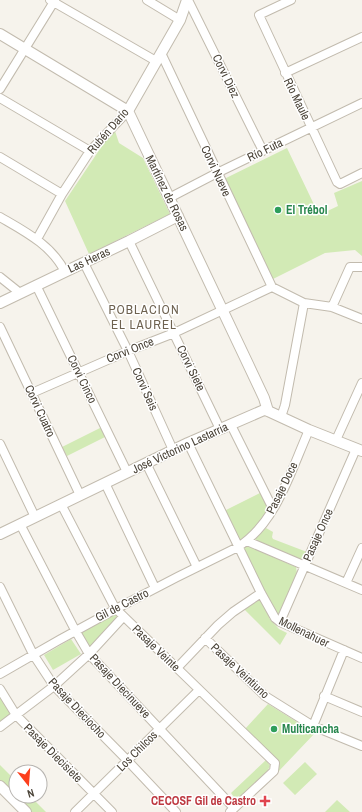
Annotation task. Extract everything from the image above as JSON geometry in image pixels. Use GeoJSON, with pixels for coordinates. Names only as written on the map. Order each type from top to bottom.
{"type":"FeatureCollection","features":[{"type":"Feature","properties":{"kind":"street"},"geometry":{"type":"LineString","coordinates":[[147,0],[180,20]]}},
{"type":"Feature","properties":{"kind":"street","name":"Rubén Darío"},"geometry":{"type":"LineString","coordinates":[[37,239],[62,194],[90,151],[128,111],[180,20],[188,0]]}},
{"type":"Feature","properties":{"kind":"street","name":"Corvi Diez"},"geometry":{"type":"LineString","coordinates":[[188,0],[263,151]]}},
{"type":"Feature","properties":{"kind":"street","name":"Río Maule"},"geometry":{"type":"LineString","coordinates":[[291,0],[259,15],[337,182],[340,184],[362,173]]}},
{"type":"Feature","properties":{"kind":"street"},"geometry":{"type":"LineString","coordinates":[[0,89],[53,1],[159,57]]}},
{"type":"Feature","properties":{"kind":"street"},"geometry":{"type":"LineString","coordinates":[[0,34],[128,111]]}},
{"type":"Feature","properties":{"kind":"street"},"geometry":{"type":"LineString","coordinates":[[285,73],[362,38]]}},
{"type":"Feature","properties":{"kind":"street","name":"Corvi Nueve"},"geometry":{"type":"LineString","coordinates":[[159,57],[272,287]]}},
{"type":"Feature","properties":{"kind":"street"},"geometry":{"type":"LineString","coordinates":[[0,98],[90,151]]}},
{"type":"Feature","properties":{"kind":"street","name":"Río Futa"},"geometry":{"type":"LineString","coordinates":[[169,198],[217,173],[362,103]]}},
{"type":"Feature","properties":{"kind":"street","name":"Martínez de Rosas"},"geometry":{"type":"LineString","coordinates":[[128,111],[223,310],[264,398],[268,411]]}},
{"type":"Feature","properties":{"kind":"street"},"geometry":{"type":"LineString","coordinates":[[0,157],[62,194]]}},
{"type":"Feature","properties":{"kind":"street"},"geometry":{"type":"LineString","coordinates":[[0,216],[37,239],[58,259],[65,272]]}},
{"type":"Feature","properties":{"kind":"street","name":"Las Heras"},"geometry":{"type":"LineString","coordinates":[[0,303],[178,216]]}},
{"type":"Feature","properties":{"kind":"street","name":"Corvi Siete"},"geometry":{"type":"LineString","coordinates":[[129,241],[220,429]]}},
{"type":"Feature","properties":{"kind":"street","name":"Corvi Seis"},"geometry":{"type":"LineString","coordinates":[[84,263],[128,351],[173,450]]}},
{"type":"Feature","properties":{"kind":"street"},"geometry":{"type":"LineString","coordinates":[[332,307],[350,268],[362,266]]}},
{"type":"Feature","properties":{"kind":"street"},"geometry":{"type":"LineString","coordinates":[[0,277],[20,293]]}},
{"type":"Feature","properties":{"kind":"street","name":"Corvi Cinco"},"geometry":{"type":"LineString","coordinates":[[36,285],[127,472]]}},
{"type":"Feature","properties":{"kind":"street"},"geometry":{"type":"LineString","coordinates":[[272,287],[304,303],[332,307],[362,319]]}},
{"type":"Feature","properties":{"kind":"street","name":"Corvi Once"},"geometry":{"type":"LineString","coordinates":[[32,393],[78,372],[174,333],[272,287]]}},
{"type":"Feature","properties":{"kind":"street"},"geometry":{"type":"LineString","coordinates":[[280,417],[285,405],[304,303]]}},
{"type":"Feature","properties":{"kind":"street","name":"Corvi Cuatro"},"geometry":{"type":"LineString","coordinates":[[0,327],[80,495]]}},
{"type":"Feature","properties":{"kind":"street"},"geometry":{"type":"LineString","coordinates":[[336,440],[362,383]]}},
{"type":"Feature","properties":{"kind":"street","name":"José Victorino Lastarria"},"geometry":{"type":"LineString","coordinates":[[0,534],[188,443],[264,410],[268,411]]}},
{"type":"Feature","properties":{"kind":"street"},"geometry":{"type":"LineString","coordinates":[[268,411],[309,430],[359,450]]}},
{"type":"Feature","properties":{"kind":"street"},"geometry":{"type":"LineString","coordinates":[[231,425],[271,505],[275,506]]}},
{"type":"Feature","properties":{"kind":"street","name":"Pasaje Doce"},"geometry":{"type":"LineString","coordinates":[[247,541],[263,524],[275,506],[309,430]]}},
{"type":"Feature","properties":{"kind":"street","name":"Mollenahuer"},"geometry":{"type":"LineString","coordinates":[[188,443],[238,547],[275,618],[280,622],[362,658]]}},
{"type":"Feature","properties":{"kind":"street"},"geometry":{"type":"LineString","coordinates":[[0,444],[35,517]]}},
{"type":"Feature","properties":{"kind":"street","name":"Pasaje Once"},"geometry":{"type":"LineString","coordinates":[[280,622],[304,566],[359,450]]}},
{"type":"Feature","properties":{"kind":"street"},"geometry":{"type":"LineString","coordinates":[[146,463],[197,567]]}},
{"type":"Feature","properties":{"kind":"street"},"geometry":{"type":"LineString","coordinates":[[104,483],[155,588]]}},
{"type":"Feature","properties":{"kind":"street","name":"Pasaje Veinte"},"geometry":{"type":"LineString","coordinates":[[61,504],[115,608],[275,763],[274,771],[232,810]]}},
{"type":"Feature","properties":{"kind":"street","name":"Pasaje Diecinueve"},"geometry":{"type":"LineString","coordinates":[[20,524],[89,654],[159,728],[232,810]]}},
{"type":"Feature","properties":{"kind":"street"},"geometry":{"type":"LineString","coordinates":[[247,541],[362,590]]}},
{"type":"Feature","properties":{"kind":"street","name":"Gil de Castro"},"geometry":{"type":"LineString","coordinates":[[0,674],[115,608],[238,547],[247,541]]}},
{"type":"Feature","properties":{"kind":"street"},"geometry":{"type":"LineString","coordinates":[[346,583],[362,548]]}},
{"type":"Feature","properties":{"kind":"street","name":"Pasaje Dieciocho"},"geometry":{"type":"LineString","coordinates":[[0,587],[33,654],[54,686],[176,812]]}},
{"type":"Feature","properties":{"kind":"street"},"geometry":{"type":"LineString","coordinates":[[177,668],[218,625],[233,612],[261,593]]}},
{"type":"Feature","properties":{"kind":"street"},"geometry":{"type":"LineString","coordinates":[[0,727],[54,686],[89,654],[123,617]]}},
{"type":"Feature","properties":{"kind":"street","name":"Pasaje Veintiuno"},"geometry":{"type":"LineString","coordinates":[[205,638],[265,696],[313,726],[362,746]]}},
{"type":"Feature","properties":{"kind":"street"},"geometry":{"type":"LineString","coordinates":[[313,726],[344,650]]}},
{"type":"Feature","properties":{"kind":"street","name":"Pasaje Diecisiete"},"geometry":{"type":"LineString","coordinates":[[0,689],[16,715],[112,812]]}},
{"type":"Feature","properties":{"kind":"street","name":"Los Chilcos"},"geometry":{"type":"LineString","coordinates":[[75,812],[198,690]]}},
{"type":"Feature","properties":{"kind":"street"},"geometry":{"type":"LineString","coordinates":[[324,696],[362,712]]}},
{"type":"Feature","properties":{"kind":"street"},"geometry":{"type":"LineString","coordinates":[[2,792],[26,812]]}},
{"type":"Feature","properties":{"kind":"green space"},"geometry":{"type":"Polygon","coordinates":[[[114,128],[119,143],[143,158],[170,214],[89,254],[65,201],[114,128]]]}},
{"type":"Feature","properties":{"kind":"green space","name":"El Trébol"},"geometry":{"type":"Polygon","coordinates":[[[287,148],[319,215],[338,206],[334,193],[362,181],[362,256],[355,250],[325,253],[273,279],[224,179],[287,148]]]}},
{"type":"Feature","properties":{"kind":"green space"},"geometry":{"type":"Polygon","coordinates":[[[102,427],[107,436],[67,456],[62,447],[102,427]]]}},
{"type":"Feature","properties":{"kind":"green space"},"geometry":{"type":"Polygon","coordinates":[[[262,492],[270,509],[252,532],[242,540],[237,539],[224,511],[262,492]]]}},
{"type":"Feature","properties":{"kind":"green space"},"geometry":{"type":"Polygon","coordinates":[[[266,528],[273,532],[273,539],[307,552],[303,561],[257,542],[255,538],[266,528]]]}},
{"type":"Feature","properties":{"kind":"green space"},"geometry":{"type":"Polygon","coordinates":[[[245,546],[296,567],[297,573],[279,613],[269,618],[279,629],[287,633],[280,645],[242,607],[264,594],[243,549],[245,546]]]}},
{"type":"Feature","properties":{"kind":"green space"},"geometry":{"type":"Polygon","coordinates":[[[113,613],[116,614],[117,618],[89,649],[80,630],[113,613]]]}},
{"type":"Feature","properties":{"kind":"green space"},"geometry":{"type":"Polygon","coordinates":[[[71,639],[81,654],[53,670],[44,655],[71,639]]]}},
{"type":"Feature","properties":{"kind":"green space"},"geometry":{"type":"Polygon","coordinates":[[[0,692],[13,713],[0,724],[0,692]]]}},
{"type":"Feature","properties":{"kind":"green space"},"geometry":{"type":"Polygon","coordinates":[[[268,704],[315,733],[278,772],[279,764],[245,729],[268,704]]]}},
{"type":"Feature","properties":{"kind":"green space"},"geometry":{"type":"Polygon","coordinates":[[[266,760],[270,766],[268,770],[241,796],[234,797],[231,793],[266,760]]]}},
{"type":"Feature","properties":{"kind":"green space"},"geometry":{"type":"Polygon","coordinates":[[[305,762],[317,774],[295,795],[283,783],[305,762]]]}},
{"type":"Feature","properties":{"kind":"green space"},"geometry":{"type":"Polygon","coordinates":[[[0,765],[8,773],[8,788],[0,780],[0,765]]]}},
{"type":"Feature","properties":{"kind":"green space"},"geometry":{"type":"Polygon","coordinates":[[[337,800],[350,812],[325,812],[337,800]]]}},
{"type":"Feature","properties":{"kind":"green space"},"geometry":{"type":"Polygon","coordinates":[[[23,804],[38,804],[46,812],[31,812],[23,804]]]}},
{"type":"Feature","properties":{"kind":"place","name":"El Trébol"},"geometry":{"type":"Point","coordinates":[278,210]}},
{"type":"Feature","properties":{"kind":"place","name":"Multicancha"},"geometry":{"type":"Point","coordinates":[274,729]}},
{"type":"Feature","properties":{"kind":"place","name":"CECOSF Gil de Castro"},"geometry":{"type":"Point","coordinates":[265,801]}},
{"type":"Feature","properties":{"kind":"district","name":"POBLACION EL LAUREL"},"geometry":{"type":"Point","coordinates":[144,316]}}]}
